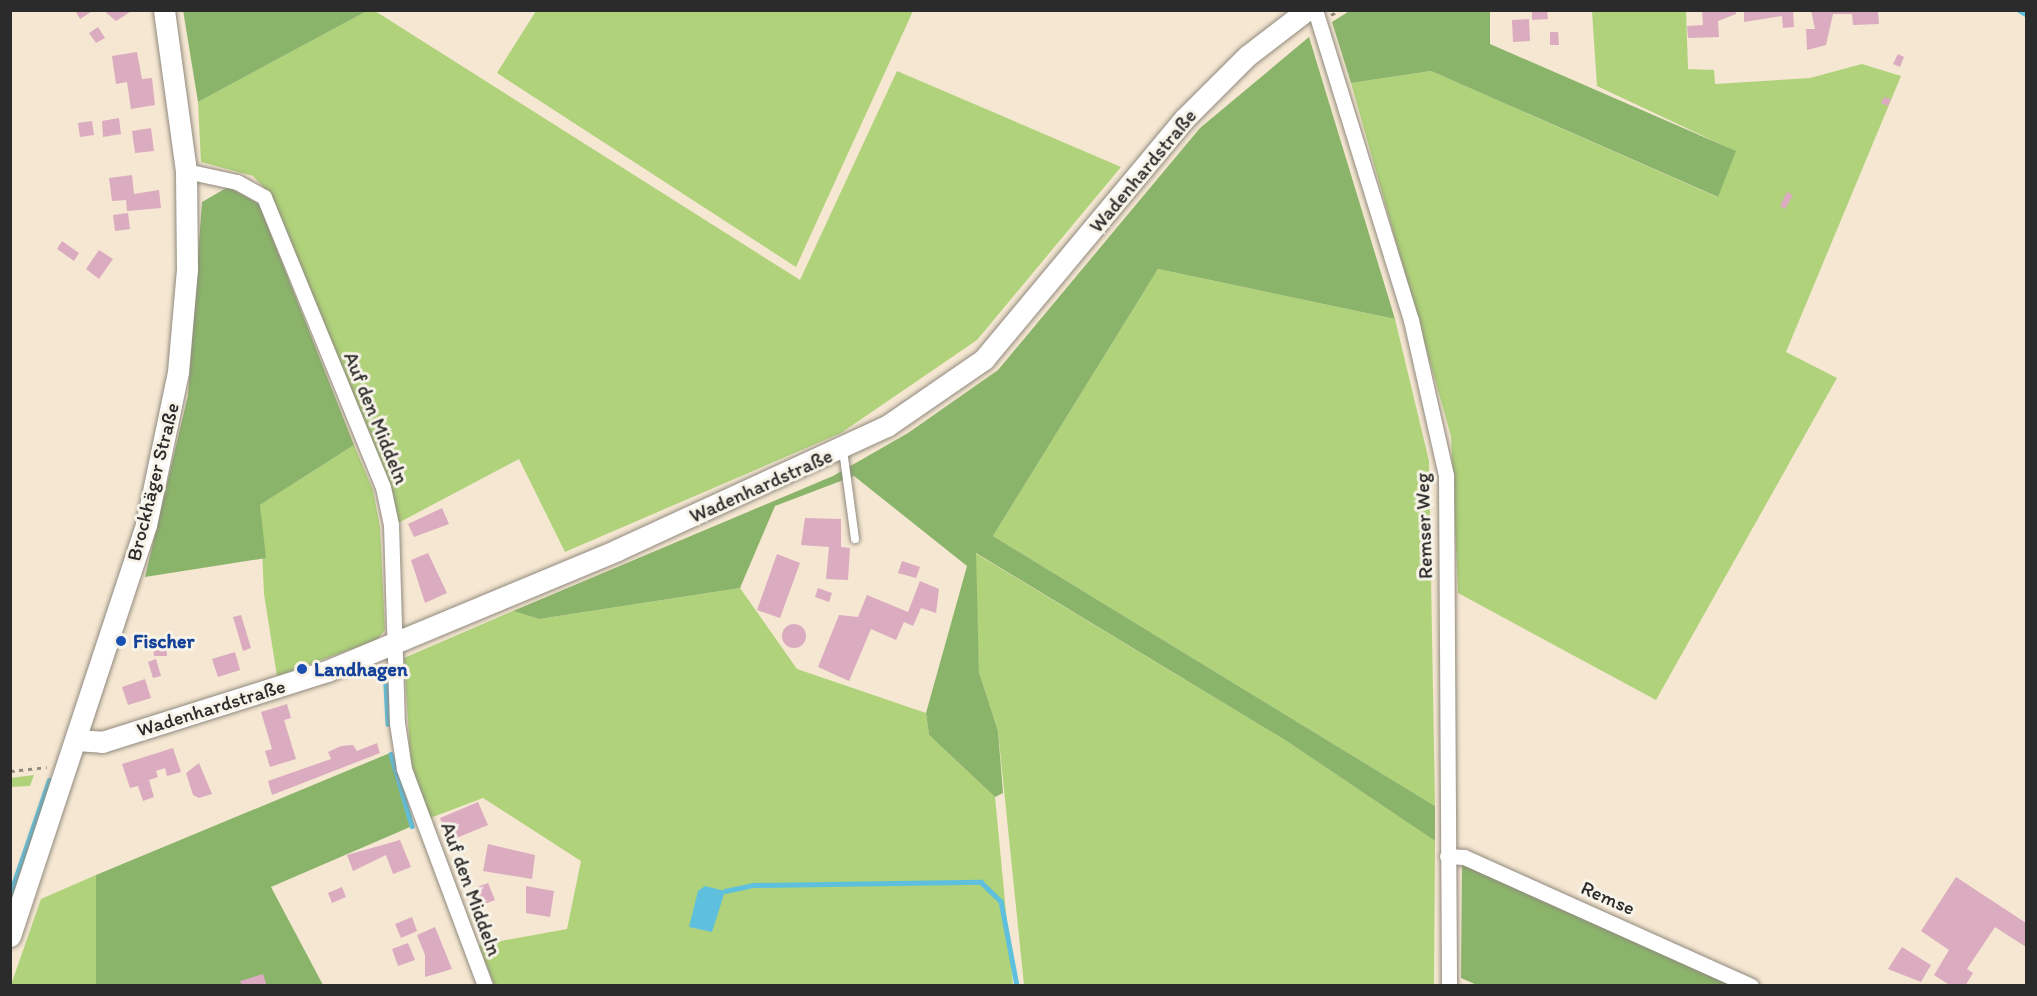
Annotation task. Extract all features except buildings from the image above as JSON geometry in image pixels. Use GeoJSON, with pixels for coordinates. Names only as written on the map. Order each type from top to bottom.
{"type":"FeatureCollection","features":[{"type":"Feature","properties":{"kind":"street","name":"Brockhäger Straße"},"geometry":{"type":"LineString","coordinates":[[10,936],[146,525],[165,447],[187,269],[186,171],[164,10]]}},
{"type":"Feature","properties":{"kind":"street","name":"Wadenhardstraße"},"geometry":{"type":"LineString","coordinates":[[76,740],[102,742],[394,644],[843,450],[984,359],[1184,119],[1247,56],[1307,10]]}},
{"type":"Feature","properties":{"kind":"street","name":"Remser Weg"},"geometry":{"type":"LineString","coordinates":[[1315,10],[1411,320],[1446,475],[1449,986]]}},
{"type":"Feature","properties":{"kind":"street","name":"Auf den Middeln"},"geometry":{"type":"LineString","coordinates":[[186,171],[237,182],[264,197],[383,487],[391,524],[394,644],[404,769],[485,986]]}},
{"type":"Feature","properties":{"kind":"street","name":"Remse"},"geometry":{"type":"LineString","coordinates":[[1447,856],[1464,857],[1751,986]]}},
{"type":"Feature","properties":{"kind":"lane"},"geometry":{"type":"LineString","coordinates":[[843,450],[855,539]]}},
{"type":"Feature","properties":{"kind":"path"},"geometry":{"type":"LineString","coordinates":[[10,771],[45,767]]}},
{"type":"Feature","properties":{"kind":"green space"},"geometry":{"type":"Polygon","coordinates":[[[183,10],[367,10],[367,11],[198,102],[183,10]]]}},
{"type":"Feature","properties":{"kind":"green space"},"geometry":{"type":"Polygon","coordinates":[[[1351,10],[1490,11],[1490,44],[1736,151],[1718,197],[1431,71],[1351,83],[1332,22],[1351,10]]]}},
{"type":"Feature","properties":{"kind":"green space"},"geometry":{"type":"Polygon","coordinates":[[[367,11],[375,11],[800,280],[897,71],[1121,167],[977,340],[841,433],[565,552],[519,459],[398,523],[391,487],[269,193],[253,176],[201,162],[198,102],[367,11]]]}},
{"type":"Feature","properties":{"kind":"green space"},"geometry":{"type":"Polygon","coordinates":[[[536,11],[913,11],[796,267],[497,73],[536,11]]]}},
{"type":"Feature","properties":{"kind":"green space"},"geometry":{"type":"Polygon","coordinates":[[[1592,11],[1686,11],[1688,69],[1714,70],[1715,84],[1810,78],[1862,64],[1901,76],[1786,352],[1837,378],[1656,700],[1458,593],[1451,436],[1351,83],[1431,71],[1717,197],[1735,151],[1597,86],[1592,11]]]}},
{"type":"Feature","properties":{"kind":"green space"},"geometry":{"type":"Polygon","coordinates":[[[1309,37],[1395,319],[1158,269],[993,536],[1435,806],[1435,841],[1285,740],[976,553],[979,672],[998,731],[1003,793],[995,797],[929,735],[926,713],[967,566],[854,476],[775,506],[740,588],[539,619],[513,611],[833,476],[908,433],[998,370],[1200,128],[1309,37]]]}},
{"type":"Feature","properties":{"kind":"green space"},"geometry":{"type":"Polygon","coordinates":[[[228,187],[259,204],[354,445],[260,505],[266,558],[145,577],[188,395],[202,202],[228,187]]]}},
{"type":"Feature","properties":{"kind":"green space"},"geometry":{"type":"Polygon","coordinates":[[[1158,269],[1395,319],[1429,461],[1435,806],[993,536],[1158,269]]]}},
{"type":"Feature","properties":{"kind":"green space"},"geometry":{"type":"Polygon","coordinates":[[[354,445],[373,490],[380,527],[385,630],[377,640],[277,676],[264,594],[260,505],[354,445]]]}},
{"type":"Feature","properties":{"kind":"green space"},"geometry":{"type":"Polygon","coordinates":[[[975,553],[1285,740],[1435,841],[1434,985],[1024,985],[998,731],[979,672],[975,553]]]}},
{"type":"Feature","properties":{"kind":"green space"},"geometry":{"type":"Polygon","coordinates":[[[740,588],[797,669],[926,713],[929,735],[995,797],[1013,985],[494,985],[479,945],[567,929],[581,861],[483,798],[430,818],[411,769],[404,658],[513,611],[539,619],[740,588]]]}},
{"type":"Feature","properties":{"kind":"green space"},"geometry":{"type":"Polygon","coordinates":[[[390,753],[410,827],[271,887],[323,985],[96,986],[96,875],[390,753]]]}},
{"type":"Feature","properties":{"kind":"green space"},"geometry":{"type":"Polygon","coordinates":[[[34,775],[30,786],[11,787],[11,778],[34,775]]]}},
{"type":"Feature","properties":{"kind":"green space"},"geometry":{"type":"Polygon","coordinates":[[[1462,863],[1737,985],[1479,986],[1461,978],[1462,863]]]}},
{"type":"Feature","properties":{"kind":"green space"},"geometry":{"type":"Polygon","coordinates":[[[96,875],[96,985],[11,985],[41,899],[96,875]]]}},
{"type":"Feature","properties":{"kind":"water"},"geometry":{"type":"Polygon","coordinates":[[[705,886],[725,891],[712,932],[689,927],[698,891],[705,886]]]}},
{"type":"Feature","properties":{"kind":"waterway"},"geometry":{"type":"LineString","coordinates":[[2019,10],[2026,14]]}},
{"type":"Feature","properties":{"kind":"waterway"},"geometry":{"type":"LineString","coordinates":[[385,668],[388,724]]}},
{"type":"Feature","properties":{"kind":"waterway"},"geometry":{"type":"LineString","coordinates":[[391,754],[412,826]]}},
{"type":"Feature","properties":{"kind":"waterway"},"geometry":{"type":"LineString","coordinates":[[10,894],[49,780]]}},
{"type":"Feature","properties":{"kind":"waterway"},"geometry":{"type":"LineString","coordinates":[[725,891],[753,885],[981,882],[1001,901],[1017,986]]}},
{"type":"Feature","properties":{"kind":"place","name":"Fischer"},"geometry":{"type":"Point","coordinates":[121,641]}},
{"type":"Feature","properties":{"kind":"place","name":"Landhagen"},"geometry":{"type":"Point","coordinates":[302,669]}}]}
